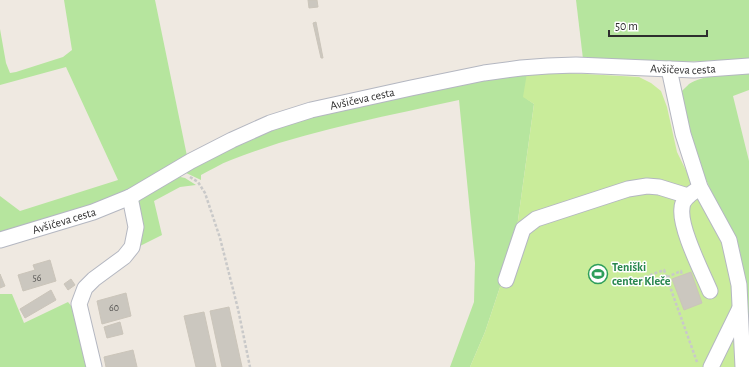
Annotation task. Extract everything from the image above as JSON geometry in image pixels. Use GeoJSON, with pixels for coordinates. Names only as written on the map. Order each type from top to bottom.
{"type":"FeatureCollection","features":[{"type":"Feature","properties":{"kind":"street","name":"Avšičeva cesta"},"geometry":{"type":"LineString","coordinates":[[0,240],[93,212],[130,197],[174,171],[232,140],[270,123],[311,110],[484,73],[548,66],[576,65],[694,70],[749,66]]}},
{"type":"Feature","properties":{"kind":"street"},"geometry":{"type":"LineString","coordinates":[[668,69],[683,134],[700,187],[729,240],[738,285],[743,367]]}},
{"type":"Feature","properties":{"kind":"street"},"geometry":{"type":"LineString","coordinates":[[506,280],[523,229],[536,219],[628,188],[647,186],[659,187],[688,196]]}},
{"type":"Feature","properties":{"kind":"street"},"geometry":{"type":"LineString","coordinates":[[700,187],[688,196],[682,207],[682,221],[710,291]]}},
{"type":"Feature","properties":{"kind":"street"},"geometry":{"type":"LineString","coordinates":[[94,367],[79,304],[85,288],[94,279],[124,257],[132,247],[136,227],[130,197]]}},
{"type":"Feature","properties":{"kind":"street"},"geometry":{"type":"LineString","coordinates":[[704,365],[740,307]]}},
{"type":"Feature","properties":{"kind":"path"},"geometry":{"type":"LineString","coordinates":[[174,171],[188,176],[198,182],[205,193],[220,238],[238,309],[250,367]]}},
{"type":"Feature","properties":{"kind":"path"},"geometry":{"type":"LineString","coordinates":[[630,282],[664,270],[704,365]]}},
{"type":"Feature","properties":{"kind":"path"},"geometry":{"type":"LineString","coordinates":[[667,277],[681,271],[682,275]]}},
{"type":"Feature","properties":{"kind":"green space"},"geometry":{"type":"Polygon","coordinates":[[[64,0],[155,0],[187,156],[108,199],[68,214],[0,235],[0,196],[20,211],[118,180],[66,67],[0,85],[0,29],[6,63],[10,73],[63,57],[72,50],[64,0]]]}},
{"type":"Feature","properties":{"kind":"green space"},"geometry":{"type":"Polygon","coordinates":[[[576,0],[749,0],[749,59],[683,62],[583,59],[576,0]]]}},
{"type":"Feature","properties":{"kind":"green space"},"geometry":{"type":"Polygon","coordinates":[[[749,71],[749,90],[733,96],[749,161],[749,346],[744,275],[739,247],[730,226],[716,202],[696,157],[682,91],[689,84],[702,78],[749,71]]]}},
{"type":"Feature","properties":{"kind":"green space"},"geometry":{"type":"Polygon","coordinates":[[[527,73],[527,99],[534,104],[515,242],[485,332],[470,367],[450,367],[474,302],[475,263],[459,100],[344,126],[287,141],[223,163],[201,175],[201,180],[184,172],[236,143],[277,127],[312,116],[383,99],[527,73]]]}},
{"type":"Feature","properties":{"kind":"green space"},"geometry":{"type":"Polygon","coordinates":[[[527,73],[568,73],[639,77],[651,83],[661,91],[667,107],[677,152],[723,246],[732,288],[736,367],[470,367],[485,332],[515,242],[534,104],[523,97],[527,73]]]}},
{"type":"Feature","properties":{"kind":"green space"},"geometry":{"type":"Polygon","coordinates":[[[176,176],[185,178],[196,185],[180,187],[154,201],[162,235],[138,247],[136,199],[176,176]]]}},
{"type":"Feature","properties":{"kind":"green space"},"geometry":{"type":"Polygon","coordinates":[[[0,294],[12,294],[24,323],[68,302],[72,307],[88,367],[0,367],[0,294]]]}},
{"type":"Feature","properties":{"kind":"building"},"geometry":{"type":"Polygon","coordinates":[[[308,0],[317,0],[318,7],[309,8],[308,0]]]}},
{"type":"Feature","properties":{"kind":"building"},"geometry":{"type":"Polygon","coordinates":[[[316,22],[323,58],[321,58],[313,23],[316,22]]]}},
{"type":"Feature","properties":{"kind":"building"},"geometry":{"type":"Polygon","coordinates":[[[50,260],[56,281],[23,291],[18,275],[35,270],[33,265],[50,260]]]}},
{"type":"Feature","properties":{"kind":"building"},"geometry":{"type":"Polygon","coordinates":[[[691,272],[702,303],[684,310],[672,279],[691,272]]]}},
{"type":"Feature","properties":{"kind":"building"},"geometry":{"type":"Polygon","coordinates":[[[0,274],[5,286],[0,288],[0,274]]]}},
{"type":"Feature","properties":{"kind":"building"},"geometry":{"type":"Polygon","coordinates":[[[71,279],[75,285],[68,290],[64,284],[71,279]]]}},
{"type":"Feature","properties":{"kind":"building"},"geometry":{"type":"Polygon","coordinates":[[[51,290],[56,300],[25,318],[20,309],[51,290]]]}},
{"type":"Feature","properties":{"kind":"building"},"geometry":{"type":"Polygon","coordinates":[[[126,293],[131,316],[102,324],[97,301],[126,293]]]}},
{"type":"Feature","properties":{"kind":"building"},"geometry":{"type":"Polygon","coordinates":[[[229,307],[242,367],[222,367],[210,311],[229,307]]]}},
{"type":"Feature","properties":{"kind":"building"},"geometry":{"type":"Polygon","coordinates":[[[204,312],[216,367],[196,367],[184,316],[204,312]]]}},
{"type":"Feature","properties":{"kind":"building"},"geometry":{"type":"Polygon","coordinates":[[[120,322],[123,334],[107,338],[104,327],[120,322]]]}},
{"type":"Feature","properties":{"kind":"building"},"geometry":{"type":"Polygon","coordinates":[[[133,350],[137,367],[106,367],[104,357],[133,350]]]}},
{"type":"Feature","properties":{"kind":"place","name":"Teniški center Kleče"},"geometry":{"type":"Point","coordinates":[598,274]}}]}
